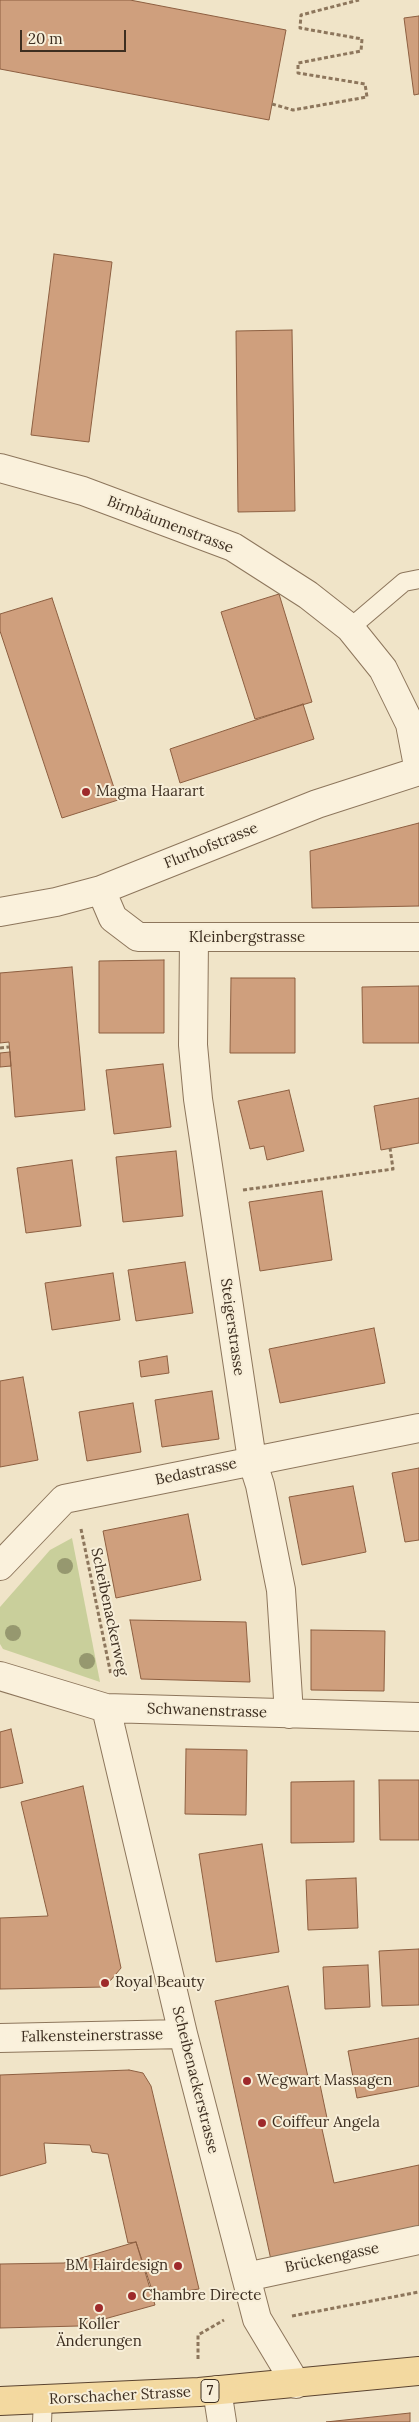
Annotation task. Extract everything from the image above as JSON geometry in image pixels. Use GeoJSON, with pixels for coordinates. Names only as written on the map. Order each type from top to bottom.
{"type":"FeatureCollection","features":[{"type":"Feature","properties":{"kind":"main road","name":"Rorschacher Strasse"},"geometry":{"type":"LineString","coordinates":[[0,2401],[43,2411],[217,2390],[296,2384],[419,2370]]}},
{"type":"Feature","properties":{"kind":"street","name":"Birnbäumenstrasse"},"geometry":{"type":"LineString","coordinates":[[0,468],[83,492],[233,547],[308,596],[350,628],[383,669],[409,720],[419,771]]}},
{"type":"Feature","properties":{"kind":"street","name":"Flurhofstrasse"},"geometry":{"type":"LineString","coordinates":[[0,912],[56,902],[100,890],[317,804],[419,771]]}},
{"type":"Feature","properties":{"kind":"street","name":"Kleinbergstrasse"},"geometry":{"type":"LineString","coordinates":[[100,890],[113,918],[138,937],[419,937]]}},
{"type":"Feature","properties":{"kind":"street","name":"Steigerstrasse"},"geometry":{"type":"LineString","coordinates":[[194,938],[193,1045],[198,1099],[252,1460],[260,1485],[281,1590],[289,1714]]}},
{"type":"Feature","properties":{"kind":"street","name":"Bedastrasse"},"geometry":{"type":"LineString","coordinates":[[0,1566],[64,1500],[252,1460],[419,1428]]}},
{"type":"Feature","properties":{"kind":"street","name":"Schwanenstrasse"},"geometry":{"type":"LineString","coordinates":[[0,1676],[106,1708],[419,1717]]}},
{"type":"Feature","properties":{"kind":"street","name":"Scheibenackerstrasse"},"geometry":{"type":"LineString","coordinates":[[106,1708],[183,2034],[257,2319],[296,2384]]}},
{"type":"Feature","properties":{"kind":"street","name":"Falkensteinerstrasse"},"geometry":{"type":"LineString","coordinates":[[0,2038],[183,2034]]}},
{"type":"Feature","properties":{"kind":"street","name":"Brückengasse"},"geometry":{"type":"LineString","coordinates":[[246,2277],[419,2240]]}},
{"type":"Feature","properties":{"kind":"street"},"geometry":{"type":"LineString","coordinates":[[217,2390],[222,2422]]}},
{"type":"Feature","properties":{"kind":"lane"},"geometry":{"type":"LineString","coordinates":[[350,628],[404,582],[419,579]]}},
{"type":"Feature","properties":{"kind":"path"},"geometry":{"type":"LineString","coordinates":[[272,104],[293,110],[367,97],[365,84],[298,73],[298,63],[361,51],[362,38],[300,28],[301,15],[359,0]]}},
{"type":"Feature","properties":{"kind":"path"},"geometry":{"type":"LineString","coordinates":[[0,1048],[9,1047]]}},
{"type":"Feature","properties":{"kind":"path"},"geometry":{"type":"LineString","coordinates":[[212,1195],[393,1169],[390,1148]]}},
{"type":"Feature","properties":{"kind":"path","name":"Scheibenackerweg"},"geometry":{"type":"LineString","coordinates":[[80,1528],[113,1688],[106,1708]]}},
{"type":"Feature","properties":{"kind":"path"},"geometry":{"type":"LineString","coordinates":[[289,2316],[419,2292]]}},
{"type":"Feature","properties":{"kind":"path"},"geometry":{"type":"LineString","coordinates":[[198,2335],[224,2320]]}},
{"type":"Feature","properties":{"kind":"green space"},"geometry":{"type":"Polygon","coordinates":[[[72,1538],[100,1682],[3,1649],[0,1644],[0,1607],[50,1550],[72,1538]]]}},
{"type":"Feature","properties":{"kind":"building"},"geometry":{"type":"Polygon","coordinates":[[[0,0],[130,0],[286,30],[269,120],[0,69],[0,0]]]}},
{"type":"Feature","properties":{"kind":"building"},"geometry":{"type":"Polygon","coordinates":[[[419,16],[419,94],[414,95],[404,18],[419,16]]]}},
{"type":"Feature","properties":{"kind":"building"},"geometry":{"type":"Polygon","coordinates":[[[54,254],[112,262],[89,442],[31,435],[54,254]]]}},
{"type":"Feature","properties":{"kind":"building"},"geometry":{"type":"Polygon","coordinates":[[[292,330],[295,511],[238,512],[236,331],[292,330]]]}},
{"type":"Feature","properties":{"kind":"building"},"geometry":{"type":"Polygon","coordinates":[[[279,594],[312,702],[255,719],[221,612],[279,594]]]}},
{"type":"Feature","properties":{"kind":"building"},"geometry":{"type":"Polygon","coordinates":[[[52,598],[118,800],[62,818],[0,631],[0,614],[52,598]]]}},
{"type":"Feature","properties":{"kind":"building"},"geometry":{"type":"Polygon","coordinates":[[[303,704],[314,739],[180,783],[170,749],[303,704]]]}},
{"type":"Feature","properties":{"kind":"building"},"geometry":{"type":"Polygon","coordinates":[[[419,823],[419,906],[312,908],[310,851],[419,823]]]}},
{"type":"Feature","properties":{"kind":"building"},"geometry":{"type":"Polygon","coordinates":[[[164,960],[164,1033],[99,1033],[99,961],[164,960]]]}},
{"type":"Feature","properties":{"kind":"building"},"geometry":{"type":"Polygon","coordinates":[[[72,967],[85,1110],[15,1117],[9,1042],[0,1043],[0,973],[72,967]]]}},
{"type":"Feature","properties":{"kind":"building"},"geometry":{"type":"Polygon","coordinates":[[[231,978],[295,978],[295,1053],[230,1053],[231,978]]]}},
{"type":"Feature","properties":{"kind":"building"},"geometry":{"type":"Polygon","coordinates":[[[419,986],[419,1043],[363,1043],[362,987],[419,986]]]}},
{"type":"Feature","properties":{"kind":"building"},"geometry":{"type":"Polygon","coordinates":[[[10,1052],[11,1066],[0,1067],[0,1053],[10,1052]]]}},
{"type":"Feature","properties":{"kind":"building"},"geometry":{"type":"Polygon","coordinates":[[[163,1064],[171,1127],[114,1134],[106,1070],[163,1064]]]}},
{"type":"Feature","properties":{"kind":"building"},"geometry":{"type":"Polygon","coordinates":[[[289,1090],[304,1151],[267,1160],[264,1146],[250,1149],[238,1101],[289,1090]]]}},
{"type":"Feature","properties":{"kind":"building"},"geometry":{"type":"Polygon","coordinates":[[[419,1098],[419,1143],[381,1150],[374,1106],[419,1098]]]}},
{"type":"Feature","properties":{"kind":"building"},"geometry":{"type":"Polygon","coordinates":[[[176,1151],[183,1216],[123,1222],[116,1157],[176,1151]]]}},
{"type":"Feature","properties":{"kind":"building"},"geometry":{"type":"Polygon","coordinates":[[[72,1160],[81,1226],[26,1233],[17,1168],[72,1160]]]}},
{"type":"Feature","properties":{"kind":"building"},"geometry":{"type":"Polygon","coordinates":[[[322,1191],[332,1260],[260,1271],[249,1202],[322,1191]]]}},
{"type":"Feature","properties":{"kind":"building"},"geometry":{"type":"Polygon","coordinates":[[[185,1262],[193,1313],[136,1321],[128,1270],[185,1262]]]}},
{"type":"Feature","properties":{"kind":"building"},"geometry":{"type":"Polygon","coordinates":[[[113,1273],[120,1320],[52,1330],[45,1283],[113,1273]]]}},
{"type":"Feature","properties":{"kind":"building"},"geometry":{"type":"Polygon","coordinates":[[[374,1328],[385,1383],[280,1403],[269,1349],[374,1328]]]}},
{"type":"Feature","properties":{"kind":"building"},"geometry":{"type":"Polygon","coordinates":[[[167,1356],[169,1373],[141,1377],[139,1361],[167,1356]]]}},
{"type":"Feature","properties":{"kind":"building"},"geometry":{"type":"Polygon","coordinates":[[[23,1377],[38,1460],[0,1467],[0,1381],[23,1377]]]}},
{"type":"Feature","properties":{"kind":"building"},"geometry":{"type":"Polygon","coordinates":[[[212,1391],[219,1439],[162,1447],[155,1400],[212,1391]]]}},
{"type":"Feature","properties":{"kind":"building"},"geometry":{"type":"Polygon","coordinates":[[[133,1403],[141,1452],[87,1461],[79,1412],[133,1403]]]}},
{"type":"Feature","properties":{"kind":"building"},"geometry":{"type":"Polygon","coordinates":[[[419,1468],[419,1540],[405,1542],[392,1473],[419,1468]]]}},
{"type":"Feature","properties":{"kind":"building"},"geometry":{"type":"Polygon","coordinates":[[[353,1486],[366,1552],[302,1565],[289,1497],[353,1486]]]}},
{"type":"Feature","properties":{"kind":"building"},"geometry":{"type":"Polygon","coordinates":[[[188,1514],[201,1580],[116,1598],[103,1531],[188,1514]]]}},
{"type":"Feature","properties":{"kind":"building"},"geometry":{"type":"Polygon","coordinates":[[[130,1620],[246,1622],[250,1682],[141,1679],[130,1620]]]}},
{"type":"Feature","properties":{"kind":"building"},"geometry":{"type":"Polygon","coordinates":[[[311,1630],[385,1631],[384,1691],[311,1690],[311,1630]]]}},
{"type":"Feature","properties":{"kind":"building"},"geometry":{"type":"Polygon","coordinates":[[[11,1729],[23,1783],[0,1788],[0,1732],[11,1729]]]}},
{"type":"Feature","properties":{"kind":"building"},"geometry":{"type":"Polygon","coordinates":[[[186,1749],[247,1750],[246,1815],[185,1814],[186,1749]]]}},
{"type":"Feature","properties":{"kind":"building"},"geometry":{"type":"Polygon","coordinates":[[[379,1780],[419,1780],[419,1840],[380,1840],[379,1780]]]}},
{"type":"Feature","properties":{"kind":"building"},"geometry":{"type":"Polygon","coordinates":[[[354,1781],[354,1842],[291,1843],[291,1782],[354,1781]]]}},
{"type":"Feature","properties":{"kind":"building"},"geometry":{"type":"Polygon","coordinates":[[[83,1786],[121,1968],[105,1987],[0,1989],[0,1918],[48,1916],[21,1802],[83,1786]]]}},
{"type":"Feature","properties":{"kind":"building"},"geometry":{"type":"Polygon","coordinates":[[[262,1844],[279,1952],[216,1962],[199,1854],[262,1844]]]}},
{"type":"Feature","properties":{"kind":"building"},"geometry":{"type":"Polygon","coordinates":[[[356,1878],[358,1928],[308,1930],[306,1880],[356,1878]]]}},
{"type":"Feature","properties":{"kind":"building"},"geometry":{"type":"Polygon","coordinates":[[[419,1949],[419,2005],[382,2006],[379,1951],[419,1949]]]}},
{"type":"Feature","properties":{"kind":"building"},"geometry":{"type":"Polygon","coordinates":[[[368,1965],[370,2007],[325,2009],[323,1967],[368,1965]]]}},
{"type":"Feature","properties":{"kind":"building"},"geometry":{"type":"Polygon","coordinates":[[[288,1986],[308,2077],[318,2075],[327,2118],[320,2120],[334,2183],[419,2165],[419,2228],[271,2260],[215,2001],[288,1986]]]}},
{"type":"Feature","properties":{"kind":"building"},"geometry":{"type":"Polygon","coordinates":[[[419,2038],[419,2086],[357,2098],[348,2051],[419,2038]]]}},
{"type":"Feature","properties":{"kind":"building"},"geometry":{"type":"Polygon","coordinates":[[[129,2070],[143,2073],[151,2086],[199,2289],[154,2296],[136,2242],[128,2243],[108,2154],[92,2152],[90,2145],[44,2143],[46,2163],[0,2176],[0,2075],[129,2070]]]}},
{"type":"Feature","properties":{"kind":"building"},"geometry":{"type":"Polygon","coordinates":[[[136,2242],[155,2305],[79,2326],[0,2328],[0,2264],[64,2263],[136,2242]]]}},
{"type":"Feature","properties":{"kind":"building"},"geometry":{"type":"Polygon","coordinates":[[[410,2413],[410,2422],[326,2422],[410,2413]]]}},
{"type":"Feature","properties":{"kind":"place","name":"Magma Haarart"},"geometry":{"type":"Point","coordinates":[86,792]}},
{"type":"Feature","properties":{"kind":"place","name":"Royal Beauty"},"geometry":{"type":"Point","coordinates":[105,1983]}},
{"type":"Feature","properties":{"kind":"place","name":"Wegwart Massagen"},"geometry":{"type":"Point","coordinates":[247,2081]}},
{"type":"Feature","properties":{"kind":"place","name":"Coiffeur Angela"},"geometry":{"type":"Point","coordinates":[262,2123]}},
{"type":"Feature","properties":{"kind":"place","name":"BM Hairdesign"},"geometry":{"type":"Point","coordinates":[178,2266]}},
{"type":"Feature","properties":{"kind":"place","name":"Chambre Directe"},"geometry":{"type":"Point","coordinates":[132,2296]}},
{"type":"Feature","properties":{"kind":"place","name":"Koller Änderungen"},"geometry":{"type":"Point","coordinates":[99,2308]}}]}
